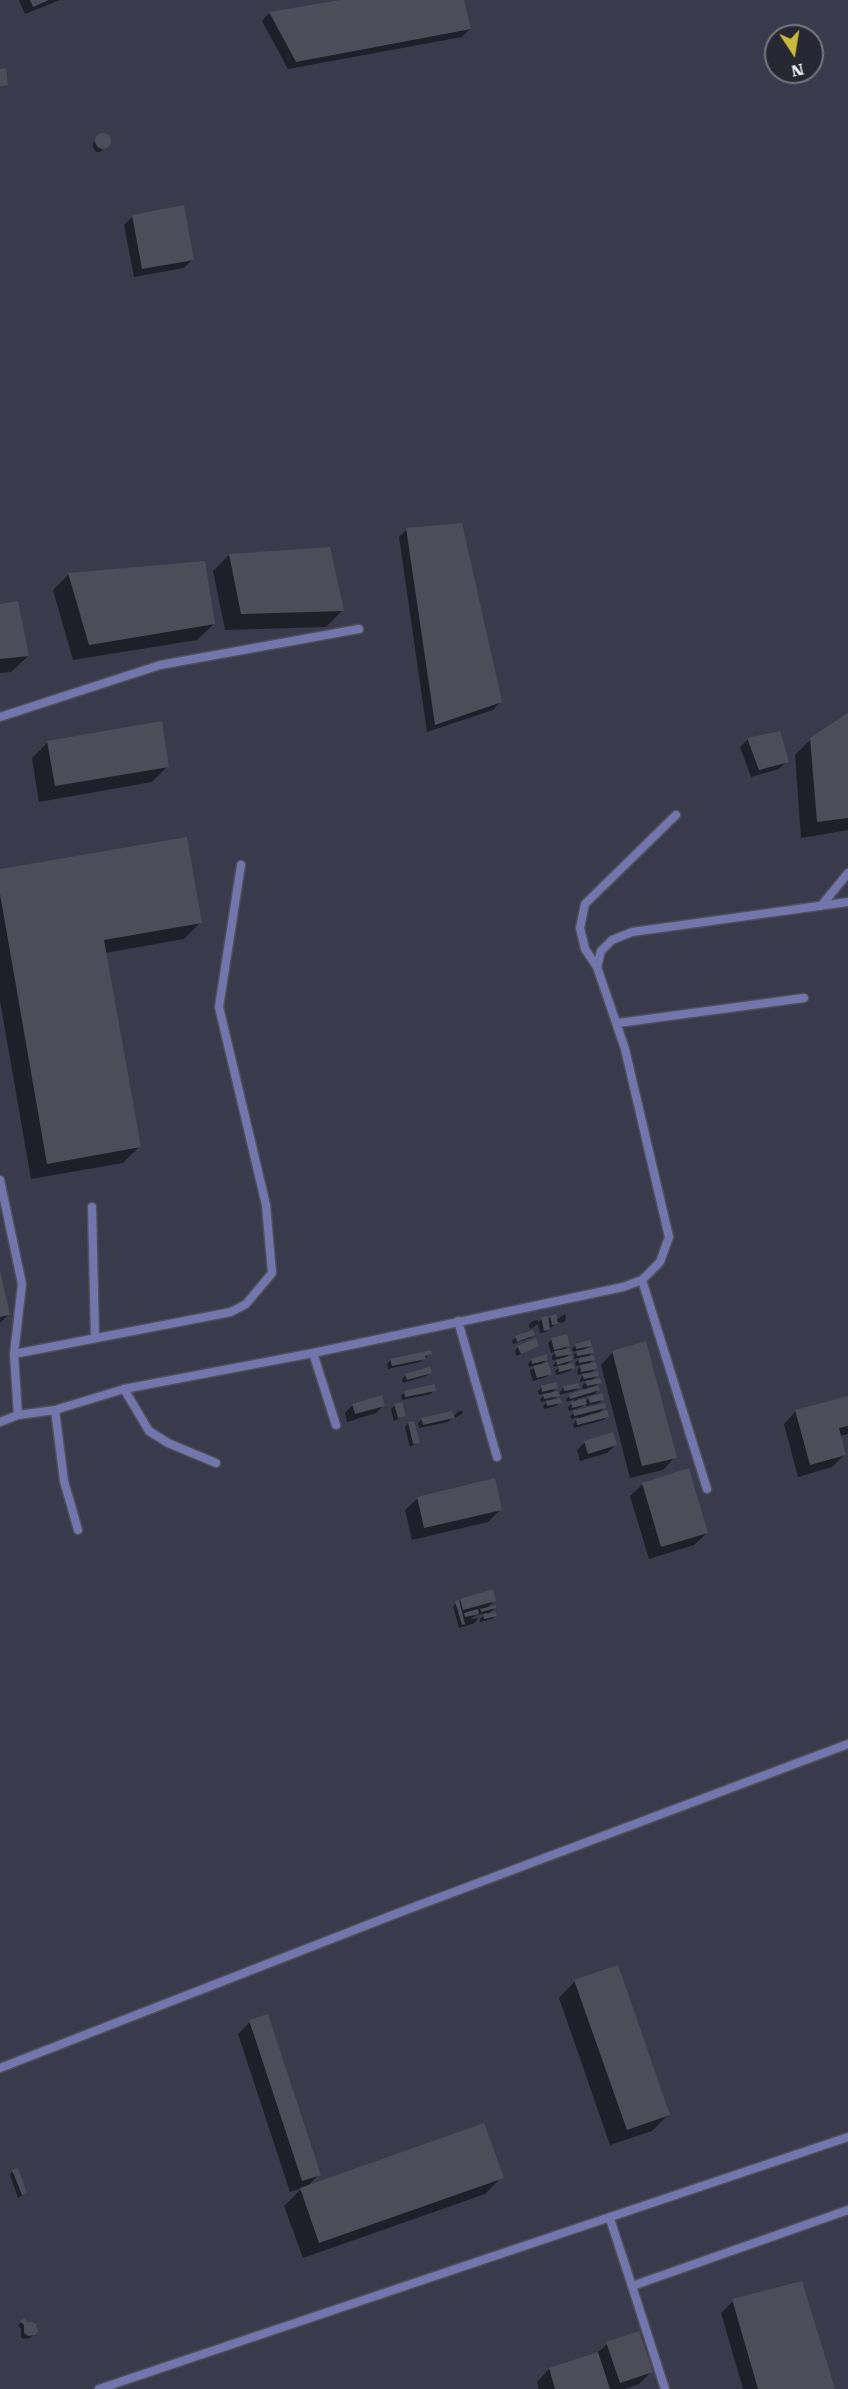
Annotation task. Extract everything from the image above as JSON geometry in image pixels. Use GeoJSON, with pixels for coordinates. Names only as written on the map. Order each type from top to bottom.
{"type":"FeatureCollection","features":[{"type":"Feature","properties":{"kind":"lane"},"geometry":{"type":"LineString","coordinates":[[0,717],[160,664],[359,629]]}},
{"type":"Feature","properties":{"kind":"lane"},"geometry":{"type":"LineString","coordinates":[[0,1422],[18,1415],[55,1410],[124,1389],[313,1353],[623,1287],[642,1280],[660,1262],[669,1237],[618,1023],[602,986],[597,967],[585,949],[580,928],[585,904],[676,815]]}},
{"type":"Feature","properties":{"kind":"lane"},"geometry":{"type":"LineString","coordinates":[[14,1354],[231,1312],[246,1304],[272,1273],[266,1205],[219,1007],[241,864]]}},
{"type":"Feature","properties":{"kind":"lane"},"geometry":{"type":"LineString","coordinates":[[821,906],[848,873]]}},
{"type":"Feature","properties":{"kind":"lane"},"geometry":{"type":"LineString","coordinates":[[597,967],[601,951],[612,940],[632,932],[848,902]]}},
{"type":"Feature","properties":{"kind":"lane"},"geometry":{"type":"LineString","coordinates":[[618,1023],[804,998]]}},
{"type":"Feature","properties":{"kind":"lane"},"geometry":{"type":"LineString","coordinates":[[0,1180],[22,1284],[14,1354],[18,1415]]}},
{"type":"Feature","properties":{"kind":"lane"},"geometry":{"type":"LineString","coordinates":[[92,1207],[96,1338]]}},
{"type":"Feature","properties":{"kind":"lane"},"geometry":{"type":"LineString","coordinates":[[642,1280],[708,1489]]}},
{"type":"Feature","properties":{"kind":"lane"},"geometry":{"type":"LineString","coordinates":[[458,1322],[496,1457]]}},
{"type":"Feature","properties":{"kind":"lane"},"geometry":{"type":"LineString","coordinates":[[313,1353],[336,1425]]}},
{"type":"Feature","properties":{"kind":"lane"},"geometry":{"type":"LineString","coordinates":[[124,1389],[149,1431],[168,1443],[216,1463]]}},
{"type":"Feature","properties":{"kind":"lane"},"geometry":{"type":"LineString","coordinates":[[55,1410],[64,1481],[78,1530]]}},
{"type":"Feature","properties":{"kind":"lane"},"geometry":{"type":"LineString","coordinates":[[0,2068],[398,1912],[848,1744]]}},
{"type":"Feature","properties":{"kind":"lane"},"geometry":{"type":"LineString","coordinates":[[99,2389],[846,2138],[848,2148]]}},
{"type":"Feature","properties":{"kind":"lane"},"geometry":{"type":"LineString","coordinates":[[632,2286],[848,2210]]}},
{"type":"Feature","properties":{"kind":"lane"},"geometry":{"type":"LineString","coordinates":[[610,2219],[665,2389]]}},
{"type":"Feature","properties":{"kind":"shaded area"},"geometry":{"type":"Polygon","coordinates":[[[0,0],[848,0],[848,2389],[0,2389],[0,0]]]}},
{"type":"Feature","properties":{"kind":"building"},"geometry":{"type":"Polygon","coordinates":[[[30,0],[49,0],[33,7],[30,0]]]}},
{"type":"Feature","properties":{"kind":"building"},"geometry":{"type":"Polygon","coordinates":[[[340,0],[464,0],[471,29],[296,62],[269,12],[340,0]]]}},
{"type":"Feature","properties":{"kind":"building"},"geometry":{"type":"Polygon","coordinates":[[[6,68],[8,85],[0,86],[0,69],[6,68]]]}},
{"type":"Feature","properties":{"kind":"building"},"geometry":{"type":"Polygon","coordinates":[[[103,133],[111,141],[103,149],[95,141],[103,133]]]}},
{"type":"Feature","properties":{"kind":"building"},"geometry":{"type":"Polygon","coordinates":[[[184,205],[194,260],[142,269],[132,215],[184,205]]]}},
{"type":"Feature","properties":{"kind":"building"},"geometry":{"type":"Polygon","coordinates":[[[462,523],[502,702],[435,725],[406,528],[462,523]]]}},
{"type":"Feature","properties":{"kind":"building"},"geometry":{"type":"Polygon","coordinates":[[[330,547],[344,611],[241,614],[229,554],[330,547]]]}},
{"type":"Feature","properties":{"kind":"building"},"geometry":{"type":"Polygon","coordinates":[[[205,561],[215,624],[89,645],[68,573],[205,561]]]}},
{"type":"Feature","properties":{"kind":"building"},"geometry":{"type":"Polygon","coordinates":[[[18,601],[29,656],[0,659],[0,604],[18,601]]]}},
{"type":"Feature","properties":{"kind":"building"},"geometry":{"type":"Polygon","coordinates":[[[848,713],[848,818],[817,822],[810,738],[848,713]]]}},
{"type":"Feature","properties":{"kind":"building"},"geometry":{"type":"Polygon","coordinates":[[[162,721],[169,767],[55,786],[47,741],[162,721]]]}},
{"type":"Feature","properties":{"kind":"building"},"geometry":{"type":"Polygon","coordinates":[[[780,731],[789,762],[759,770],[747,738],[780,731]]]}},
{"type":"Feature","properties":{"kind":"building"},"geometry":{"type":"Polygon","coordinates":[[[187,837],[202,923],[104,940],[141,1147],[47,1164],[0,894],[0,869],[187,837]]]}},
{"type":"Feature","properties":{"kind":"building"},"geometry":{"type":"Polygon","coordinates":[[[0,1270],[10,1315],[0,1317],[0,1270]]]}},
{"type":"Feature","properties":{"kind":"building"},"geometry":{"type":"Polygon","coordinates":[[[556,1314],[558,1324],[552,1325],[550,1316],[556,1314]]]}},
{"type":"Feature","properties":{"kind":"building"},"geometry":{"type":"Polygon","coordinates":[[[548,1316],[550,1329],[544,1331],[541,1317],[548,1316]]]}},
{"type":"Feature","properties":{"kind":"building"},"geometry":{"type":"Polygon","coordinates":[[[533,1330],[535,1335],[517,1342],[515,1336],[533,1330]]]}},
{"type":"Feature","properties":{"kind":"building"},"geometry":{"type":"Polygon","coordinates":[[[567,1334],[570,1346],[554,1350],[551,1338],[567,1334]]]}},
{"type":"Feature","properties":{"kind":"building"},"geometry":{"type":"Polygon","coordinates":[[[536,1338],[539,1346],[521,1354],[517,1346],[536,1338]]]}},
{"type":"Feature","properties":{"kind":"building"},"geometry":{"type":"Polygon","coordinates":[[[590,1340],[592,1346],[576,1349],[575,1344],[590,1340]]]}},
{"type":"Feature","properties":{"kind":"building"},"geometry":{"type":"Polygon","coordinates":[[[646,1341],[677,1458],[642,1466],[612,1351],[646,1341]]]}},
{"type":"Feature","properties":{"kind":"building"},"geometry":{"type":"Polygon","coordinates":[[[593,1347],[594,1353],[577,1356],[576,1351],[593,1347]]]}},
{"type":"Feature","properties":{"kind":"building"},"geometry":{"type":"Polygon","coordinates":[[[570,1348],[572,1354],[556,1357],[554,1351],[570,1348]]]}},
{"type":"Feature","properties":{"kind":"building"},"geometry":{"type":"Polygon","coordinates":[[[431,1350],[432,1354],[425,1356],[426,1359],[392,1366],[390,1359],[431,1350]]]}},
{"type":"Feature","properties":{"kind":"building"},"geometry":{"type":"Polygon","coordinates":[[[547,1354],[548,1360],[532,1364],[531,1359],[547,1354]]]}},
{"type":"Feature","properties":{"kind":"building"},"geometry":{"type":"Polygon","coordinates":[[[572,1355],[573,1360],[557,1365],[556,1360],[572,1355]]]}},
{"type":"Feature","properties":{"kind":"building"},"geometry":{"type":"Polygon","coordinates":[[[594,1355],[595,1360],[579,1363],[578,1358],[594,1355]]]}},
{"type":"Feature","properties":{"kind":"building"},"geometry":{"type":"Polygon","coordinates":[[[548,1362],[552,1374],[537,1378],[533,1366],[548,1362]]]}},
{"type":"Feature","properties":{"kind":"building"},"geometry":{"type":"Polygon","coordinates":[[[596,1362],[597,1369],[581,1372],[580,1365],[596,1362]]]}},
{"type":"Feature","properties":{"kind":"building"},"geometry":{"type":"Polygon","coordinates":[[[573,1363],[575,1368],[559,1372],[558,1366],[573,1363]]]}},
{"type":"Feature","properties":{"kind":"building"},"geometry":{"type":"Polygon","coordinates":[[[430,1367],[432,1373],[407,1380],[405,1374],[430,1367]]]}},
{"type":"Feature","properties":{"kind":"building"},"geometry":{"type":"Polygon","coordinates":[[[598,1371],[599,1376],[584,1379],[582,1374],[598,1371]]]}},
{"type":"Feature","properties":{"kind":"building"},"geometry":{"type":"Polygon","coordinates":[[[600,1378],[602,1383],[587,1386],[585,1381],[600,1378]]]}},
{"type":"Feature","properties":{"kind":"building"},"geometry":{"type":"Polygon","coordinates":[[[556,1382],[558,1388],[542,1392],[541,1386],[556,1382]]]}},
{"type":"Feature","properties":{"kind":"building"},"geometry":{"type":"Polygon","coordinates":[[[579,1383],[580,1388],[564,1391],[563,1386],[579,1383]]]}},
{"type":"Feature","properties":{"kind":"building"},"geometry":{"type":"Polygon","coordinates":[[[435,1384],[436,1391],[405,1397],[404,1391],[435,1384]]]}},
{"type":"Feature","properties":{"kind":"building"},"geometry":{"type":"Polygon","coordinates":[[[598,1385],[600,1390],[570,1399],[569,1394],[598,1385]]]}},
{"type":"Feature","properties":{"kind":"building"},"geometry":{"type":"Polygon","coordinates":[[[559,1391],[560,1396],[544,1399],[543,1394],[559,1391]]]}},
{"type":"Feature","properties":{"kind":"building"},"geometry":{"type":"Polygon","coordinates":[[[603,1393],[604,1400],[590,1403],[588,1397],[603,1393]]]}},
{"type":"Feature","properties":{"kind":"building"},"geometry":{"type":"Polygon","coordinates":[[[382,1395],[385,1406],[355,1414],[352,1404],[382,1395]]]}},
{"type":"Feature","properties":{"kind":"building"},"geometry":{"type":"Polygon","coordinates":[[[848,1396],[848,1426],[839,1428],[846,1455],[810,1465],[795,1410],[848,1396]]]}},
{"type":"Feature","properties":{"kind":"building"},"geometry":{"type":"Polygon","coordinates":[[[560,1398],[562,1403],[547,1406],[546,1401],[560,1398]]]}},
{"type":"Feature","properties":{"kind":"building"},"geometry":{"type":"Polygon","coordinates":[[[585,1398],[587,1404],[572,1408],[571,1402],[585,1398]]]}},
{"type":"Feature","properties":{"kind":"building"},"geometry":{"type":"Polygon","coordinates":[[[402,1402],[406,1416],[398,1418],[394,1404],[402,1402]]]}},
{"type":"Feature","properties":{"kind":"building"},"geometry":{"type":"Polygon","coordinates":[[[605,1403],[606,1408],[574,1416],[573,1411],[605,1403]]]}},
{"type":"Feature","properties":{"kind":"building"},"geometry":{"type":"Polygon","coordinates":[[[607,1410],[609,1417],[577,1425],[576,1419],[607,1410]]]}},
{"type":"Feature","properties":{"kind":"building"},"geometry":{"type":"Polygon","coordinates":[[[452,1411],[454,1418],[423,1425],[421,1418],[452,1411]]]}},
{"type":"Feature","properties":{"kind":"building"},"geometry":{"type":"Polygon","coordinates":[[[414,1421],[420,1443],[413,1444],[408,1422],[414,1421]]]}},
{"type":"Feature","properties":{"kind":"building"},"geometry":{"type":"Polygon","coordinates":[[[613,1432],[617,1445],[588,1454],[584,1441],[613,1432]]]}},
{"type":"Feature","properties":{"kind":"building"},"geometry":{"type":"Polygon","coordinates":[[[689,1468],[708,1533],[661,1547],[642,1483],[689,1468]]]}},
{"type":"Feature","properties":{"kind":"building"},"geometry":{"type":"Polygon","coordinates":[[[495,1478],[502,1510],[424,1528],[417,1497],[495,1478]]]}},
{"type":"Feature","properties":{"kind":"building"},"geometry":{"type":"Polygon","coordinates":[[[493,1589],[496,1601],[463,1610],[460,1599],[493,1589]]]}},
{"type":"Feature","properties":{"kind":"building"},"geometry":{"type":"Polygon","coordinates":[[[459,1600],[465,1624],[462,1625],[455,1601],[459,1600]]]}},
{"type":"Feature","properties":{"kind":"building"},"geometry":{"type":"Polygon","coordinates":[[[496,1605],[496,1608],[481,1612],[480,1609],[496,1605]]]}},
{"type":"Feature","properties":{"kind":"building"},"geometry":{"type":"Polygon","coordinates":[[[478,1609],[479,1614],[465,1617],[464,1613],[478,1609]]]}},
{"type":"Feature","properties":{"kind":"building"},"geometry":{"type":"Polygon","coordinates":[[[496,1612],[497,1616],[484,1619],[483,1614],[496,1612]]]}},
{"type":"Feature","properties":{"kind":"building"},"geometry":{"type":"Polygon","coordinates":[[[618,1965],[670,2115],[627,2130],[574,1980],[618,1965]]]}},
{"type":"Feature","properties":{"kind":"building"},"geometry":{"type":"Polygon","coordinates":[[[268,2014],[321,2175],[302,2181],[249,2020],[268,2014]]]}},
{"type":"Feature","properties":{"kind":"building"},"geometry":{"type":"Polygon","coordinates":[[[484,2123],[504,2178],[319,2243],[300,2188],[484,2123]]]}},
{"type":"Feature","properties":{"kind":"building"},"geometry":{"type":"Polygon","coordinates":[[[18,2168],[27,2193],[22,2195],[12,2170],[18,2168]]]}},
{"type":"Feature","properties":{"kind":"building"},"geometry":{"type":"Polygon","coordinates":[[[802,2281],[835,2389],[758,2389],[732,2299],[802,2281]]]}},
{"type":"Feature","properties":{"kind":"building"},"geometry":{"type":"Polygon","coordinates":[[[24,2318],[27,2322],[36,2324],[38,2331],[35,2335],[28,2336],[24,2333],[24,2325],[20,2321],[24,2318]]]}},
{"type":"Feature","properties":{"kind":"building"},"geometry":{"type":"Polygon","coordinates":[[[639,2331],[653,2372],[620,2383],[606,2342],[639,2331]]]}},
{"type":"Feature","properties":{"kind":"building"},"geometry":{"type":"Polygon","coordinates":[[[598,2352],[610,2389],[555,2389],[549,2368],[598,2352]]]}}]}
